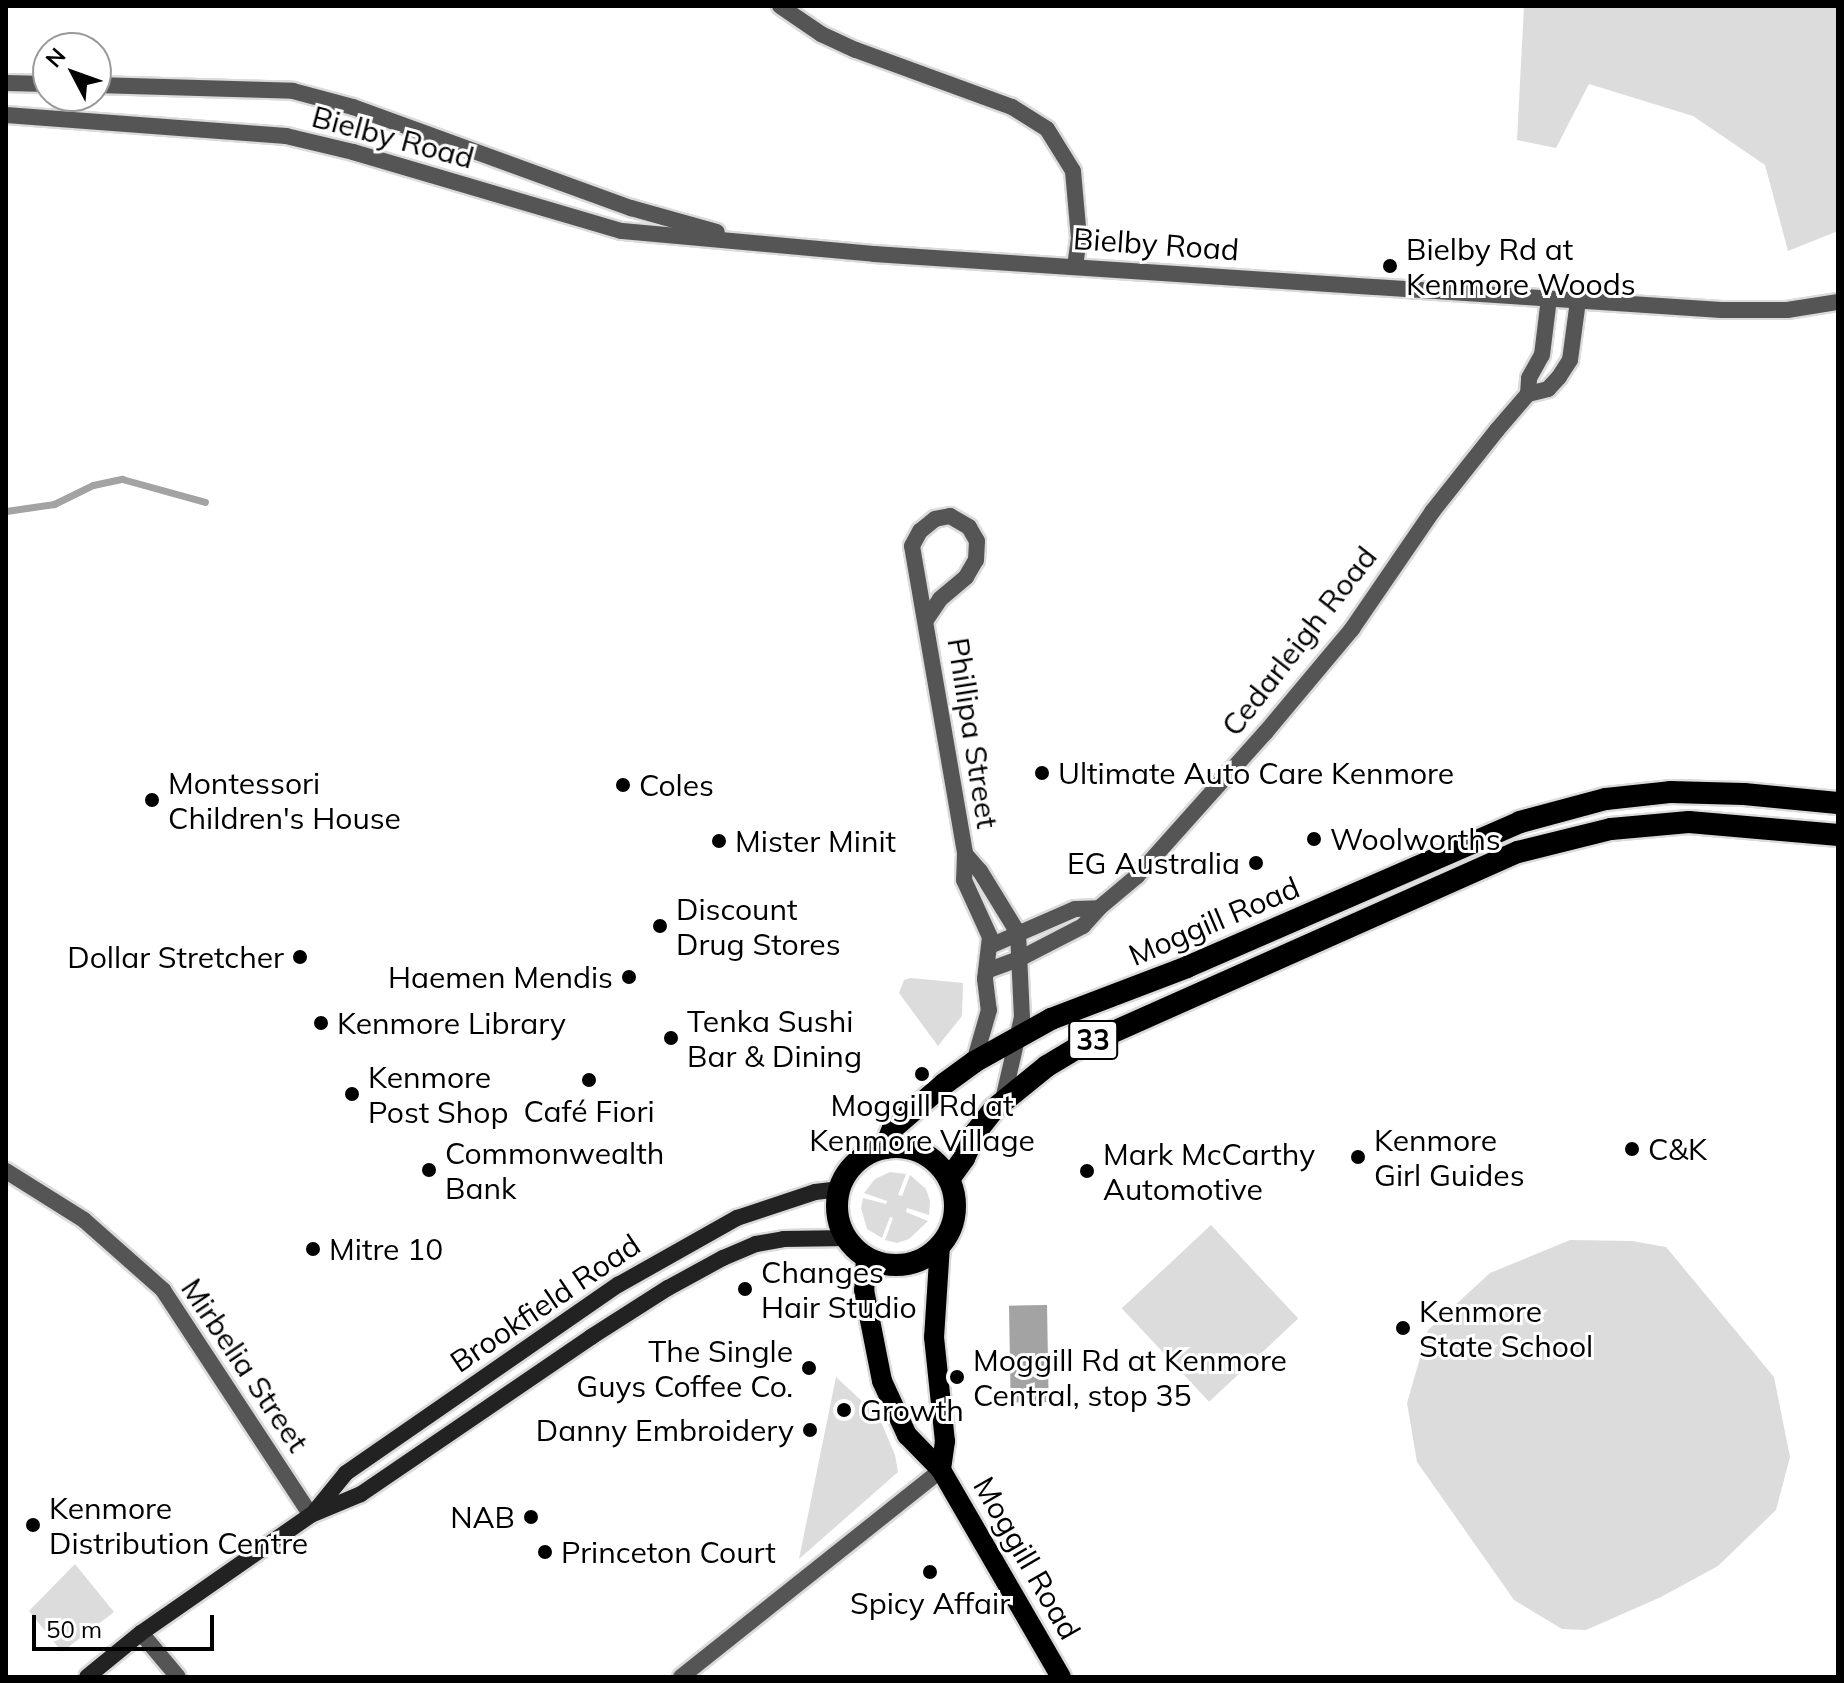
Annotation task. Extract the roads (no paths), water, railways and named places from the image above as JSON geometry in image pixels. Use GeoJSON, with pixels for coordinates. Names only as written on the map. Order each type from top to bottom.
{"type":"FeatureCollection","features":[{"type":"Feature","properties":{"kind":"highway","name":"Moggill Road"},"geometry":{"type":"LineString","coordinates":[[885,1148],[893,1128],[974,1062],[1020,1036],[1069,1011],[1187,967],[1478,839],[1569,807],[1670,792],[1744,794],[1838,803]]}},
{"type":"Feature","properties":{"kind":"highway","name":"Moggill Road"},"geometry":{"type":"LineString","coordinates":[[949,1179],[964,1158],[976,1132],[1003,1100],[1047,1066],[1100,1036],[1518,852],[1611,829],[1689,822],[1838,835]]}},
{"type":"Feature","properties":{"kind":"highway"},"geometry":{"type":"LineString","coordinates":[[840,1189],[838,1214],[847,1238],[866,1257],[899,1265],[916,1261],[940,1245],[951,1227],[955,1211],[949,1179],[938,1164],[922,1153],[904,1147],[885,1148]]}},
{"type":"Feature","properties":{"kind":"highway","name":"33"},"geometry":{"type":"LineString","coordinates":[[840,1189],[852,1168],[867,1155],[885,1148]]}},
{"type":"Feature","properties":{"kind":"main road","name":"Brookfield Road"},"geometry":{"type":"LineString","coordinates":[[311,1515],[346,1473],[618,1285],[737,1218],[815,1192],[840,1189]]}},
{"type":"Feature","properties":{"kind":"main road","name":"Brookfield Road"},"geometry":{"type":"LineString","coordinates":[[87,1677],[141,1633],[311,1515],[361,1494],[591,1337],[723,1258],[768,1241],[847,1238]]}},
{"type":"Feature","properties":{"kind":"main road","name":"Moggill Road"},"geometry":{"type":"LineString","coordinates":[[940,1245],[934,1337],[945,1441],[941,1470]]}},
{"type":"Feature","properties":{"kind":"main road","name":"Moggill Road"},"geometry":{"type":"LineString","coordinates":[[866,1257],[864,1290],[882,1381],[907,1435],[941,1470],[1061,1677]]}},
{"type":"Feature","properties":{"kind":"street"},"geometry":{"type":"LineString","coordinates":[[780,6],[821,34],[856,50],[1012,107],[1047,129],[1073,171],[1079,238],[1075,266]]}},
{"type":"Feature","properties":{"kind":"street"},"geometry":{"type":"LineString","coordinates":[[6,83],[32,84]]}},
{"type":"Feature","properties":{"kind":"street","name":"Bielby Road"},"geometry":{"type":"LineString","coordinates":[[112,85],[293,91],[353,107],[631,208],[761,245]]}},
{"type":"Feature","properties":{"kind":"street","name":"Bielby Road"},"geometry":{"type":"LineString","coordinates":[[6,115],[286,136],[353,152],[622,231],[761,245],[1549,298]]}},
{"type":"Feature","properties":{"kind":"street"},"geometry":{"type":"LineString","coordinates":[[1549,298],[1748,311],[1838,302]]}},
{"type":"Feature","properties":{"kind":"street","name":"Cedarleigh Road"},"geometry":{"type":"LineString","coordinates":[[986,971],[1021,958],[1083,926],[1137,876],[1322,667],[1432,512],[1528,394],[1529,378],[1542,355],[1549,298]]}},
{"type":"Feature","properties":{"kind":"street","name":"Cedarleigh Road"},"geometry":{"type":"LineString","coordinates":[[1528,394],[1548,389],[1570,360],[1578,301]]}},
{"type":"Feature","properties":{"kind":"street","name":"Phillipa Street"},"geometry":{"type":"LineString","coordinates":[[926,620],[940,599],[966,577],[976,560],[977,541],[969,527],[950,516],[935,519],[920,531],[912,546],[965,854],[964,880],[990,946]]}},
{"type":"Feature","properties":{"kind":"street","name":"Phillipa Street"},"geometry":{"type":"LineString","coordinates":[[965,854],[980,871],[1018,933],[1021,958],[1020,1036],[1003,1100]]}},
{"type":"Feature","properties":{"kind":"street","name":"Cedarleigh Road"},"geometry":{"type":"LineString","coordinates":[[990,946],[1075,909],[1099,908]]}},
{"type":"Feature","properties":{"kind":"street"},"geometry":{"type":"LineString","coordinates":[[974,1062],[989,1010],[986,971],[990,946]]}},
{"type":"Feature","properties":{"kind":"street","name":"Mirbelia Street"},"geometry":{"type":"LineString","coordinates":[[6,1171],[84,1220],[163,1290],[311,1515]]}},
{"type":"Feature","properties":{"kind":"street"},"geometry":{"type":"LineString","coordinates":[[681,1677],[941,1470]]}},
{"type":"Feature","properties":{"kind":"street"},"geometry":{"type":"LineString","coordinates":[[141,1633],[178,1677]]}},
{"type":"Feature","properties":{"kind":"waterway"},"geometry":{"type":"LineString","coordinates":[[6,511],[54,504],[93,485],[122,479],[205,502]]}},
{"type":"Feature","properties":{"kind":"place","name":"Bielby Rd at Kenmore Woods"},"geometry":{"type":"Point","coordinates":[1390,266]}},
{"type":"Feature","properties":{"kind":"place","name":"Ultimate Auto Care Kenmore"},"geometry":{"type":"Point","coordinates":[1042,773]}},
{"type":"Feature","properties":{"kind":"place","name":"Coles"},"geometry":{"type":"Point","coordinates":[623,785]}},
{"type":"Feature","properties":{"kind":"place","name":"Montessori Children's House"},"geometry":{"type":"Point","coordinates":[152,800]}},
{"type":"Feature","properties":{"kind":"place","name":"Woolworths"},"geometry":{"type":"Point","coordinates":[1314,839]}},
{"type":"Feature","properties":{"kind":"place","name":"Mister Minit"},"geometry":{"type":"Point","coordinates":[719,841]}},
{"type":"Feature","properties":{"kind":"place","name":"EG Australia"},"geometry":{"type":"Point","coordinates":[1256,863]}},
{"type":"Feature","properties":{"kind":"place","name":"Discount Drug Stores"},"geometry":{"type":"Point","coordinates":[660,926]}},
{"type":"Feature","properties":{"kind":"place","name":"Dollar Stretcher"},"geometry":{"type":"Point","coordinates":[300,957]}},
{"type":"Feature","properties":{"kind":"place","name":"Haemen Mendis"},"geometry":{"type":"Point","coordinates":[629,977]}},
{"type":"Feature","properties":{"kind":"place","name":"Kenmore Library"},"geometry":{"type":"Point","coordinates":[321,1023]}},
{"type":"Feature","properties":{"kind":"place","name":"Tenka Sushi Bar & Dining"},"geometry":{"type":"Point","coordinates":[671,1038]}},
{"type":"Feature","properties":{"kind":"place","name":"Moggill Rd at Kenmore Village"},"geometry":{"type":"Point","coordinates":[922,1074]}},
{"type":"Feature","properties":{"kind":"place","name":"Café Fiori"},"geometry":{"type":"Point","coordinates":[589,1080]}},
{"type":"Feature","properties":{"kind":"place","name":"Kenmore Post Shop"},"geometry":{"type":"Point","coordinates":[352,1094]}},
{"type":"Feature","properties":{"kind":"place","name":"C&K"},"geometry":{"type":"Point","coordinates":[1632,1149]}},
{"type":"Feature","properties":{"kind":"place","name":"Kenmore Girl Guides"},"geometry":{"type":"Point","coordinates":[1358,1157]}},
{"type":"Feature","properties":{"kind":"place","name":"Commonwealth Bank"},"geometry":{"type":"Point","coordinates":[429,1170]}},
{"type":"Feature","properties":{"kind":"place","name":"Mark McCarthy Automotive"},"geometry":{"type":"Point","coordinates":[1087,1171]}},
{"type":"Feature","properties":{"kind":"place","name":"Mitre 10"},"geometry":{"type":"Point","coordinates":[313,1249]}},
{"type":"Feature","properties":{"kind":"place","name":"Changes Hair Studio"},"geometry":{"type":"Point","coordinates":[745,1289]}},
{"type":"Feature","properties":{"kind":"place","name":"Kenmore State School"},"geometry":{"type":"Point","coordinates":[1403,1328]}},
{"type":"Feature","properties":{"kind":"place","name":"The Single Guys Coffee Co."},"geometry":{"type":"Point","coordinates":[809,1368]}},
{"type":"Feature","properties":{"kind":"place","name":"Moggill Rd at Kenmore Central, stop 35"},"geometry":{"type":"Point","coordinates":[957,1377]}},
{"type":"Feature","properties":{"kind":"place","name":"Growth"},"geometry":{"type":"Point","coordinates":[844,1410]}},
{"type":"Feature","properties":{"kind":"place","name":"Danny Embroidery"},"geometry":{"type":"Point","coordinates":[810,1430]}},
{"type":"Feature","properties":{"kind":"place","name":"NAB"},"geometry":{"type":"Point","coordinates":[531,1517]}},
{"type":"Feature","properties":{"kind":"place","name":"Kenmore Distribution Centre"},"geometry":{"type":"Point","coordinates":[33,1525]}},
{"type":"Feature","properties":{"kind":"place","name":"Princeton Court"},"geometry":{"type":"Point","coordinates":[545,1552]}},
{"type":"Feature","properties":{"kind":"place","name":"Spicy Affair"},"geometry":{"type":"Point","coordinates":[930,1572]}}]}
